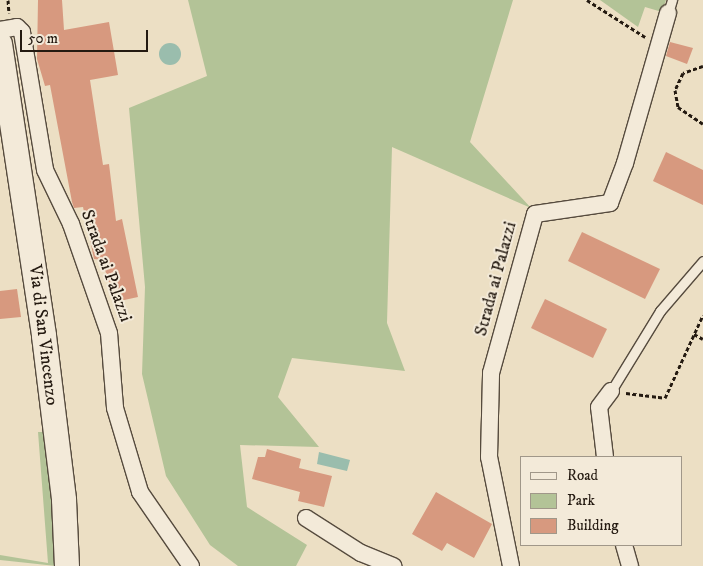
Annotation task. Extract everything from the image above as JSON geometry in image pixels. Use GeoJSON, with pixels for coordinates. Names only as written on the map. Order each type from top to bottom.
{"type":"FeatureCollection","features":[{"type":"Feature","properties":{"kind":"main road","name":"Via di San Vincenzo"},"geometry":{"type":"LineString","coordinates":[[9,53],[5,104],[44,336],[65,509],[67,566]]}},
{"type":"Feature","properties":{"kind":"street","name":"Strada ai Palazzi"},"geometry":{"type":"LineString","coordinates":[[509,565],[490,457],[491,373],[535,214],[610,203],[625,163],[670,7]]}},
{"type":"Feature","properties":{"kind":"street","name":"Strada ai Palazzi"},"geometry":{"type":"LineString","coordinates":[[0,30],[20,29],[9,53],[45,170],[71,224],[110,333],[115,408],[140,492],[191,566]]}},
{"type":"Feature","properties":{"kind":"street"},"geometry":{"type":"LineString","coordinates":[[605,456],[599,407],[611,391]]}},
{"type":"Feature","properties":{"kind":"street"},"geometry":{"type":"LineString","coordinates":[[306,518],[361,553],[393,566]]}},
{"type":"Feature","properties":{"kind":"street"},"geometry":{"type":"LineString","coordinates":[[624,546],[630,566]]}},
{"type":"Feature","properties":{"kind":"lane"},"geometry":{"type":"LineString","coordinates":[[611,391],[660,312],[703,261]]}},
{"type":"Feature","properties":{"kind":"path"},"geometry":{"type":"LineString","coordinates":[[8,0],[9,14]]}},
{"type":"Feature","properties":{"kind":"path"},"geometry":{"type":"LineString","coordinates":[[587,0],[658,44]]}},
{"type":"Feature","properties":{"kind":"path"},"geometry":{"type":"LineString","coordinates":[[703,66],[683,73],[675,90],[678,107],[703,124]]}},
{"type":"Feature","properties":{"kind":"path"},"geometry":{"type":"LineString","coordinates":[[611,391],[664,398],[703,315]]}},
{"type":"Feature","properties":{"kind":"path"},"geometry":{"type":"LineString","coordinates":[[694,334],[703,339]]}},
{"type":"Feature","properties":{"kind":"green space"},"geometry":{"type":"Polygon","coordinates":[[[188,0],[513,0],[470,142],[531,208],[392,147],[387,323],[405,371],[292,358],[278,397],[319,447],[240,445],[247,507],[307,545],[296,566],[238,566],[210,545],[166,476],[142,374],[145,287],[129,108],[207,76],[188,0]]]}},
{"type":"Feature","properties":{"kind":"green space"},"geometry":{"type":"Polygon","coordinates":[[[600,0],[666,0],[662,12],[645,7],[638,27],[600,0]]]}},
{"type":"Feature","properties":{"kind":"green space"},"geometry":{"type":"Polygon","coordinates":[[[38,432],[44,432],[54,513],[56,566],[0,560],[0,555],[48,563],[38,432]]]}},
{"type":"Feature","properties":{"kind":"shaded area"},"geometry":{"type":"Polygon","coordinates":[[[170,43],[178,46],[181,54],[178,62],[170,65],[162,62],[159,54],[162,46],[170,43]]]}},
{"type":"Feature","properties":{"kind":"shaded area"},"geometry":{"type":"Polygon","coordinates":[[[319,452],[350,460],[347,471],[317,464],[319,452]]]}},
{"type":"Feature","properties":{"kind":"building"},"geometry":{"type":"Polygon","coordinates":[[[38,0],[62,0],[64,30],[109,22],[118,75],[90,80],[103,165],[109,164],[116,221],[122,219],[138,297],[115,302],[102,260],[94,259],[83,207],[74,208],[50,85],[45,86],[37,59],[38,0]]]}},
{"type":"Feature","properties":{"kind":"building"},"geometry":{"type":"Polygon","coordinates":[[[670,42],[693,48],[687,64],[666,56],[670,42]]]}},
{"type":"Feature","properties":{"kind":"building"},"geometry":{"type":"Polygon","coordinates":[[[666,152],[703,170],[703,205],[653,181],[666,152]]]}},
{"type":"Feature","properties":{"kind":"building"},"geometry":{"type":"Polygon","coordinates":[[[582,232],[660,269],[645,299],[568,261],[582,232]]]}},
{"type":"Feature","properties":{"kind":"building"},"geometry":{"type":"Polygon","coordinates":[[[17,289],[21,317],[0,319],[0,291],[17,289]]]}},
{"type":"Feature","properties":{"kind":"building"},"geometry":{"type":"Polygon","coordinates":[[[545,299],[607,329],[593,358],[531,328],[545,299]]]}},
{"type":"Feature","properties":{"kind":"building"},"geometry":{"type":"Polygon","coordinates":[[[267,449],[301,459],[299,468],[332,476],[324,507],[298,501],[300,492],[252,479],[258,457],[265,457],[267,449]]]}},
{"type":"Feature","properties":{"kind":"building"},"geometry":{"type":"Polygon","coordinates":[[[436,492],[492,524],[474,558],[447,543],[442,551],[412,534],[436,492]]]}}]}
